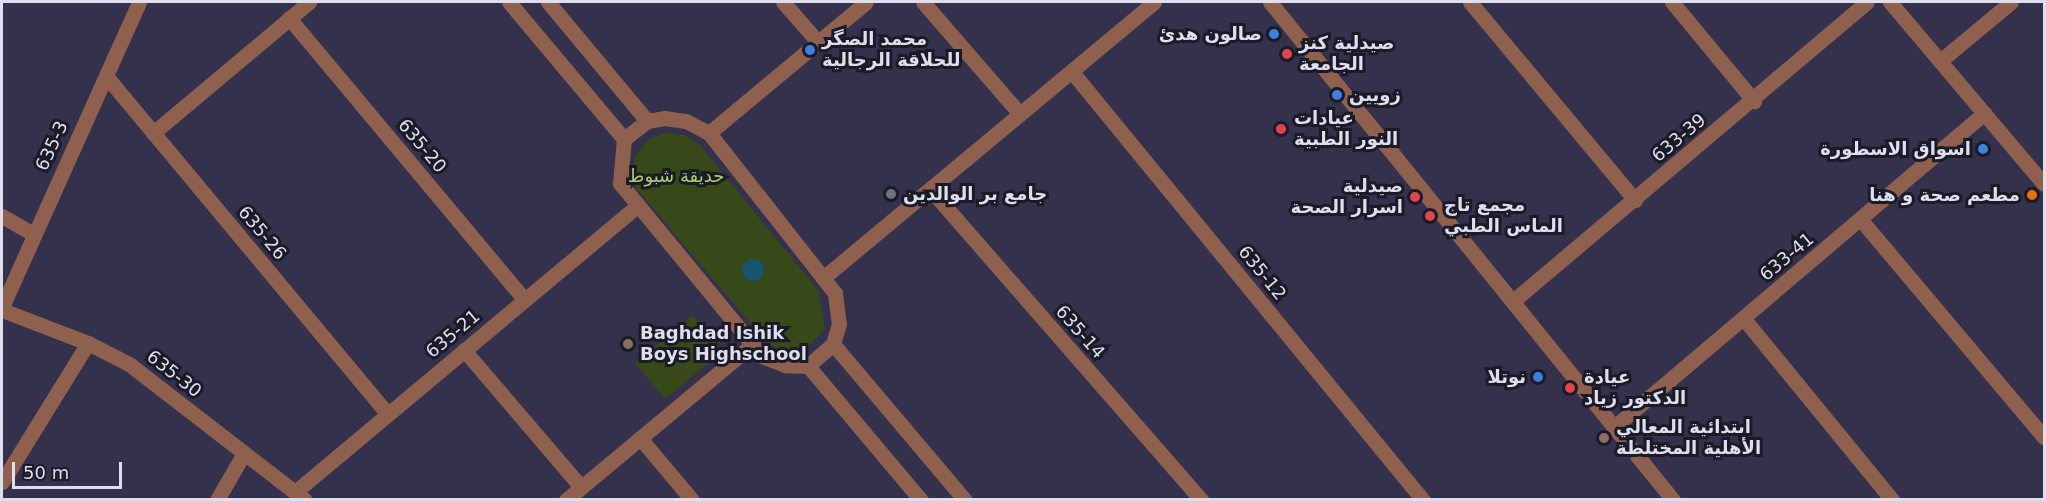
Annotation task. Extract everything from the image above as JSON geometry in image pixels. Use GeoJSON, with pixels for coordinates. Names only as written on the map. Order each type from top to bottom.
{"type":"FeatureCollection","features":[{"type":"Feature","properties":{"kind":"street","name":"635-3"},"geometry":{"type":"LineString","coordinates":[[2,308],[33,234],[139,2]]}},
{"type":"Feature","properties":{"kind":"street"},"geometry":{"type":"LineString","coordinates":[[153,133],[309,2]]}},
{"type":"Feature","properties":{"kind":"street"},"geometry":{"type":"LineString","coordinates":[[509,2],[624,139],[620,183],[636,207],[762,356],[785,365],[808,366],[833,344],[838,306],[835,293],[709,133],[686,121],[647,121],[624,139]]}},
{"type":"Feature","properties":{"kind":"street"},"geometry":{"type":"LineString","coordinates":[[548,2],[647,121]]}},
{"type":"Feature","properties":{"kind":"street"},"geometry":{"type":"LineString","coordinates":[[783,2],[818,42]]}},
{"type":"Feature","properties":{"kind":"street"},"geometry":{"type":"LineString","coordinates":[[709,133],[866,2]]}},
{"type":"Feature","properties":{"kind":"street"},"geometry":{"type":"LineString","coordinates":[[923,2],[1020,114]]}},
{"type":"Feature","properties":{"kind":"street"},"geometry":{"type":"LineString","coordinates":[[823,278],[1154,2]]}},
{"type":"Feature","properties":{"kind":"street"},"geometry":{"type":"LineString","coordinates":[[1270,2],[1673,500]]}},
{"type":"Feature","properties":{"kind":"street"},"geometry":{"type":"LineString","coordinates":[[1470,2],[1635,200]]}},
{"type":"Feature","properties":{"kind":"street"},"geometry":{"type":"LineString","coordinates":[[1672,2],[1754,101]]}},
{"type":"Feature","properties":{"kind":"street","name":"633-39"},"geometry":{"type":"LineString","coordinates":[[1513,301],[1754,101],[1867,2]]}},
{"type":"Feature","properties":{"kind":"street"},"geometry":{"type":"LineString","coordinates":[[1890,2],[2044,184]]}},
{"type":"Feature","properties":{"kind":"street"},"geometry":{"type":"LineString","coordinates":[[1940,61],[2011,2]]}},
{"type":"Feature","properties":{"kind":"street","name":"635-20"},"geometry":{"type":"LineString","coordinates":[[289,18],[524,299]]}},
{"type":"Feature","properties":{"kind":"street","name":"635-12"},"geometry":{"type":"LineString","coordinates":[[1072,72],[1423,500]]}},
{"type":"Feature","properties":{"kind":"street","name":"635-26"},"geometry":{"type":"LineString","coordinates":[[106,76],[388,414]]}},
{"type":"Feature","properties":{"kind":"street","name":"633-41"},"geometry":{"type":"LineString","coordinates":[[1613,428],[1861,220],[1984,113]]}},
{"type":"Feature","properties":{"kind":"street","name":"635-14"},"geometry":{"type":"LineString","coordinates":[[930,189],[1202,500]]}},
{"type":"Feature","properties":{"kind":"street","name":"635-21"},"geometry":{"type":"LineString","coordinates":[[300,496],[388,414],[636,207]]}},
{"type":"Feature","properties":{"kind":"street"},"geometry":{"type":"LineString","coordinates":[[2,216],[33,234]]}},
{"type":"Feature","properties":{"kind":"street"},"geometry":{"type":"LineString","coordinates":[[1861,220],[2044,436]]}},
{"type":"Feature","properties":{"kind":"street","name":"635-30"},"geometry":{"type":"LineString","coordinates":[[2,308],[88,343],[129,364],[300,496]]}},
{"type":"Feature","properties":{"kind":"street"},"geometry":{"type":"LineString","coordinates":[[1743,319],[1892,500]]}},
{"type":"Feature","properties":{"kind":"street"},"geometry":{"type":"LineString","coordinates":[[2,482],[88,343]]}},
{"type":"Feature","properties":{"kind":"street"},"geometry":{"type":"LineString","coordinates":[[833,344],[965,500]]}},
{"type":"Feature","properties":{"kind":"street"},"geometry":{"type":"LineString","coordinates":[[566,500],[752,345]]}},
{"type":"Feature","properties":{"kind":"street"},"geometry":{"type":"LineString","coordinates":[[464,350],[581,487]]}},
{"type":"Feature","properties":{"kind":"street"},"geometry":{"type":"LineString","coordinates":[[808,366],[921,500]]}},
{"type":"Feature","properties":{"kind":"street"},"geometry":{"type":"LineString","coordinates":[[640,438],[692,500]]}},
{"type":"Feature","properties":{"kind":"street"},"geometry":{"type":"LineString","coordinates":[[217,500],[244,453]]}},
{"type":"Feature","properties":{"kind":"green space","name":"حديقة شبوط"},"geometry":{"type":"Polygon","coordinates":[[[666,133],[684,135],[700,145],[818,290],[825,329],[807,347],[788,351],[769,345],[635,187],[634,157],[651,138],[666,133]]]}},
{"type":"Feature","properties":{"kind":"green space"},"geometry":{"type":"Polygon","coordinates":[[[693,315],[723,351],[665,399],[635,363],[693,315]]]}},
{"type":"Feature","properties":{"kind":"water"},"geometry":{"type":"Polygon","coordinates":[[[749,259],[757,259],[764,266],[764,274],[757,281],[749,281],[742,274],[742,266],[749,259]]]}},
{"type":"Feature","properties":{"kind":"place","name":"صالون هدئ"},"geometry":{"type":"Point","coordinates":[1274,34]}},
{"type":"Feature","properties":{"kind":"place","name":"محمد الصگر للحلاقة الرجالية"},"geometry":{"type":"Point","coordinates":[810,50]}},
{"type":"Feature","properties":{"kind":"place","name":"صيدلية كنز الجامعة"},"geometry":{"type":"Point","coordinates":[1287,54]}},
{"type":"Feature","properties":{"kind":"place","name":"زويين"},"geometry":{"type":"Point","coordinates":[1337,95]}},
{"type":"Feature","properties":{"kind":"place","name":"عيادات النور الطبية"},"geometry":{"type":"Point","coordinates":[1281,129]}},
{"type":"Feature","properties":{"kind":"place","name":"اسواق الاسطورة"},"geometry":{"type":"Point","coordinates":[1983,149]}},
{"type":"Feature","properties":{"kind":"place","name":"جامع بر الوالدين"},"geometry":{"type":"Point","coordinates":[891,194]}},
{"type":"Feature","properties":{"kind":"place","name":"مطعم صحة و هنا"},"geometry":{"type":"Point","coordinates":[2032,195]}},
{"type":"Feature","properties":{"kind":"place","name":"صيدلية اسرار الصحة"},"geometry":{"type":"Point","coordinates":[1415,197]}},
{"type":"Feature","properties":{"kind":"place","name":"مجمع تاج الماس الطبي"},"geometry":{"type":"Point","coordinates":[1430,216]}},
{"type":"Feature","properties":{"kind":"place","name":"Baghdad Ishik Boys Highschool"},"geometry":{"type":"Point","coordinates":[628,344]}},
{"type":"Feature","properties":{"kind":"place","name":"نوتلا"},"geometry":{"type":"Point","coordinates":[1538,377]}},
{"type":"Feature","properties":{"kind":"place","name":"عيادة الدكتور زياد"},"geometry":{"type":"Point","coordinates":[1570,388]}},
{"type":"Feature","properties":{"kind":"place","name":"ابتدائية المعالي الأهلية المختلطة"},"geometry":{"type":"Point","coordinates":[1604,438]}}]}
